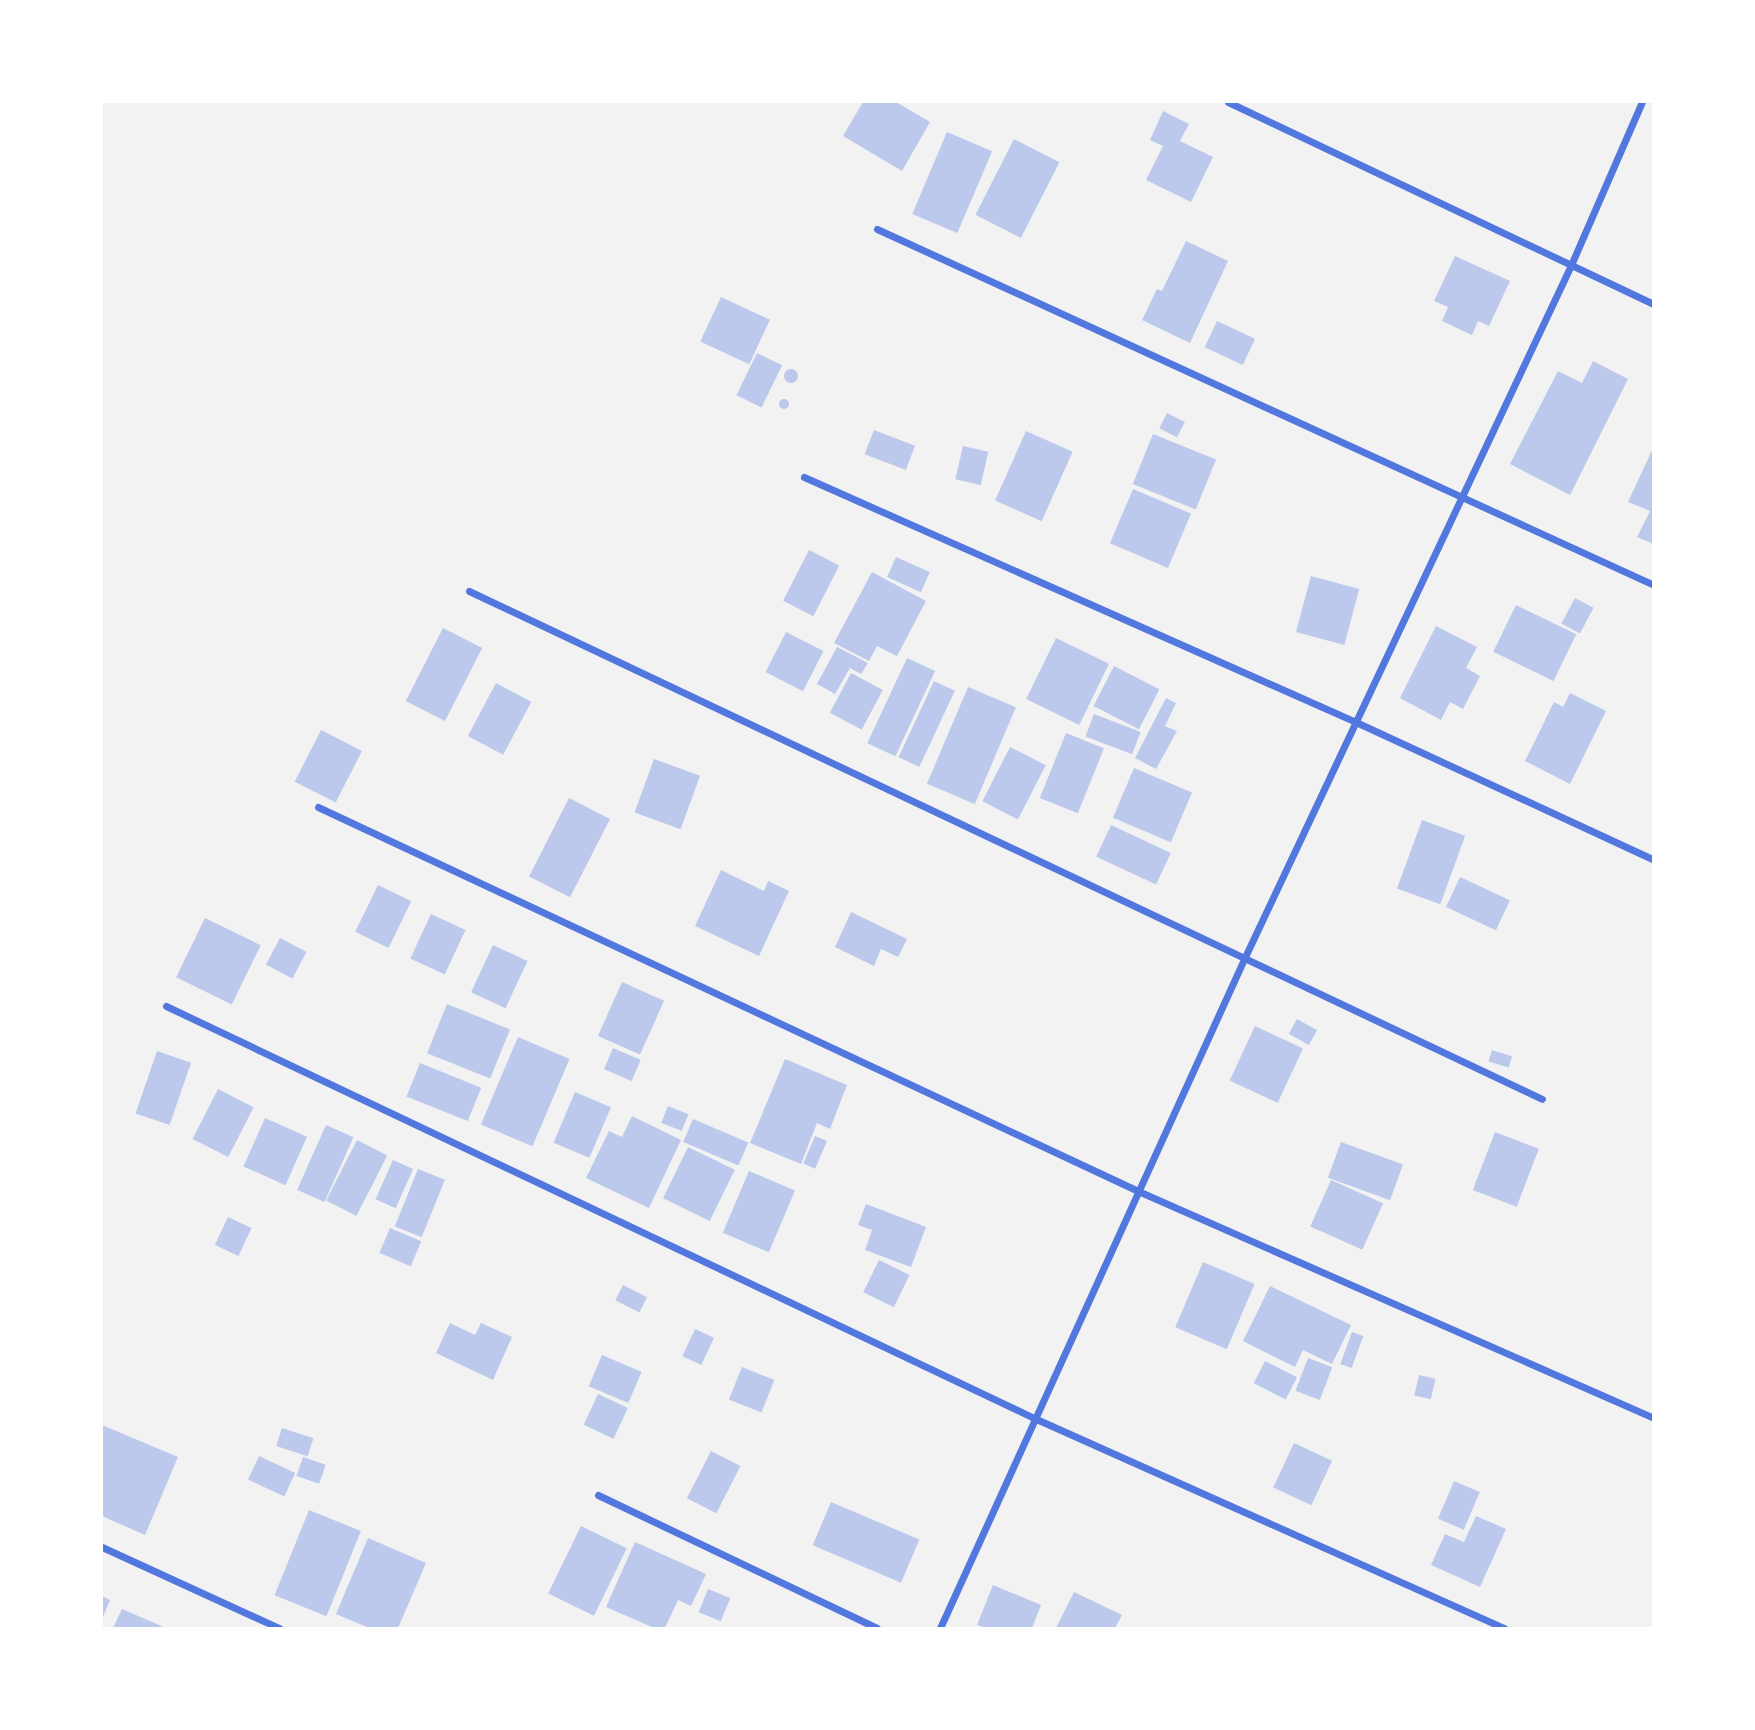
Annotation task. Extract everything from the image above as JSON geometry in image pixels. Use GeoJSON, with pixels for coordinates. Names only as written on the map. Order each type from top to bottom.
{"type":"FeatureCollection","features":[{"type":"Feature","properties":{"kind":"street"},"geometry":{"type":"LineString","coordinates":[[1228,102],[1654,304]]}},
{"type":"Feature","properties":{"kind":"street"},"geometry":{"type":"LineString","coordinates":[[940,1629],[1244,960],[1358,723],[1571,265],[1642,102]]}},
{"type":"Feature","properties":{"kind":"street"},"geometry":{"type":"LineString","coordinates":[[877,229],[1654,584]]}},
{"type":"Feature","properties":{"kind":"street"},"geometry":{"type":"LineString","coordinates":[[804,477],[1358,723],[1654,860]]}},
{"type":"Feature","properties":{"kind":"street"},"geometry":{"type":"LineString","coordinates":[[469,591],[1542,1099]]}},
{"type":"Feature","properties":{"kind":"street"},"geometry":{"type":"LineString","coordinates":[[318,807],[1138,1191],[1654,1418]]}},
{"type":"Feature","properties":{"kind":"street"},"geometry":{"type":"LineString","coordinates":[[166,1006],[1034,1418],[1504,1629]]}},
{"type":"Feature","properties":{"kind":"street"},"geometry":{"type":"LineString","coordinates":[[598,1495],[877,1629]]}},
{"type":"Feature","properties":{"kind":"street"},"geometry":{"type":"LineString","coordinates":[[102,1547],[279,1629]]}},
{"type":"Feature","properties":{"kind":"building"},"geometry":{"type":"Polygon","coordinates":[[[863,102],[896,102],[930,122],[902,171],[843,136],[863,102]]]}},
{"type":"Feature","properties":{"kind":"building"},"geometry":{"type":"Polygon","coordinates":[[[1163,111],[1189,124],[1180,141],[1213,157],[1191,202],[1146,180],[1163,146],[1150,140],[1163,111]]]}},
{"type":"Feature","properties":{"kind":"building"},"geometry":{"type":"Polygon","coordinates":[[[947,132],[992,151],[957,233],[912,214],[947,132]]]}},
{"type":"Feature","properties":{"kind":"building"},"geometry":{"type":"Polygon","coordinates":[[[1014,139],[1059,162],[1021,238],[975,215],[1014,139]]]}},
{"type":"Feature","properties":{"kind":"building"},"geometry":{"type":"Polygon","coordinates":[[[1186,241],[1228,261],[1190,343],[1142,320],[1157,289],[1162,291],[1186,241]]]}},
{"type":"Feature","properties":{"kind":"building"},"geometry":{"type":"Polygon","coordinates":[[[1455,256],[1510,281],[1489,326],[1478,321],[1472,335],[1442,321],[1448,307],[1434,301],[1455,256]]]}},
{"type":"Feature","properties":{"kind":"building"},"geometry":{"type":"Polygon","coordinates":[[[721,297],[770,320],[749,364],[700,341],[721,297]]]}},
{"type":"Feature","properties":{"kind":"building"},"geometry":{"type":"Polygon","coordinates":[[[1217,321],[1255,339],[1243,365],[1205,347],[1217,321]]]}},
{"type":"Feature","properties":{"kind":"building"},"geometry":{"type":"Polygon","coordinates":[[[757,353],[782,365],[762,408],[736,395],[757,353]]]}},
{"type":"Feature","properties":{"kind":"building"},"geometry":{"type":"Polygon","coordinates":[[[1593,361],[1628,379],[1570,495],[1510,464],[1558,371],[1582,383],[1593,361]]]}},
{"type":"Feature","properties":{"kind":"building"},"geometry":{"type":"Polygon","coordinates":[[[788,369],[794,369],[798,376],[794,383],[788,383],[784,379],[784,373],[788,369]]]}},
{"type":"Feature","properties":{"kind":"building"},"geometry":{"type":"Polygon","coordinates":[[[784,399],[789,404],[784,409],[779,404],[784,399]]]}},
{"type":"Feature","properties":{"kind":"building"},"geometry":{"type":"Polygon","coordinates":[[[1167,413],[1185,422],[1177,437],[1159,428],[1167,413]]]}},
{"type":"Feature","properties":{"kind":"building"},"geometry":{"type":"Polygon","coordinates":[[[874,430],[915,446],[906,470],[865,454],[874,430]]]}},
{"type":"Feature","properties":{"kind":"building"},"geometry":{"type":"Polygon","coordinates":[[[1026,431],[1073,452],[1042,521],[995,500],[1026,431]]]}},
{"type":"Feature","properties":{"kind":"building"},"geometry":{"type":"Polygon","coordinates":[[[1153,434],[1216,459],[1196,510],[1133,484],[1153,434]]]}},
{"type":"Feature","properties":{"kind":"building"},"geometry":{"type":"Polygon","coordinates":[[[963,446],[988,452],[981,485],[955,479],[963,446]]]}},
{"type":"Feature","properties":{"kind":"building"},"geometry":{"type":"Polygon","coordinates":[[[1654,446],[1654,544],[1637,537],[1650,511],[1628,502],[1654,446]]]}},
{"type":"Feature","properties":{"kind":"building"},"geometry":{"type":"Polygon","coordinates":[[[1133,489],[1191,514],[1168,568],[1110,543],[1133,489]]]}},
{"type":"Feature","properties":{"kind":"building"},"geometry":{"type":"Polygon","coordinates":[[[809,550],[839,565],[813,616],[783,601],[809,550]]]}},
{"type":"Feature","properties":{"kind":"building"},"geometry":{"type":"Polygon","coordinates":[[[896,557],[930,572],[921,592],[887,577],[896,557]]]}},
{"type":"Feature","properties":{"kind":"building"},"geometry":{"type":"Polygon","coordinates":[[[872,572],[926,601],[897,656],[877,646],[869,661],[834,643],[872,572]]]}},
{"type":"Feature","properties":{"kind":"building"},"geometry":{"type":"Polygon","coordinates":[[[1311,576],[1359,589],[1344,645],[1296,632],[1311,576]]]}},
{"type":"Feature","properties":{"kind":"building"},"geometry":{"type":"Polygon","coordinates":[[[1575,598],[1594,608],[1580,633],[1561,624],[1575,598]]]}},
{"type":"Feature","properties":{"kind":"building"},"geometry":{"type":"Polygon","coordinates":[[[1516,605],[1576,634],[1553,681],[1493,652],[1516,605]]]}},
{"type":"Feature","properties":{"kind":"building"},"geometry":{"type":"Polygon","coordinates":[[[1436,626],[1477,647],[1466,668],[1480,676],[1463,709],[1450,702],[1441,720],[1400,698],[1436,626]]]}},
{"type":"Feature","properties":{"kind":"building"},"geometry":{"type":"Polygon","coordinates":[[[443,628],[482,648],[445,721],[406,701],[443,628]]]}},
{"type":"Feature","properties":{"kind":"building"},"geometry":{"type":"Polygon","coordinates":[[[786,632],[823,651],[803,691],[766,672],[786,632]]]}},
{"type":"Feature","properties":{"kind":"building"},"geometry":{"type":"Polygon","coordinates":[[[1056,638],[1109,664],[1079,725],[1026,699],[1056,638]]]}},
{"type":"Feature","properties":{"kind":"building"},"geometry":{"type":"Polygon","coordinates":[[[837,647],[868,663],[861,674],[850,668],[835,694],[817,684],[837,647]]]}},
{"type":"Feature","properties":{"kind":"building"},"geometry":{"type":"Polygon","coordinates":[[[907,658],[935,671],[895,756],[867,743],[907,658]]]}},
{"type":"Feature","properties":{"kind":"building"},"geometry":{"type":"Polygon","coordinates":[[[1114,666],[1159,689],[1139,729],[1094,706],[1114,666]]]}},
{"type":"Feature","properties":{"kind":"building"},"geometry":{"type":"Polygon","coordinates":[[[851,673],[883,690],[862,730],[830,713],[851,673]]]}},
{"type":"Feature","properties":{"kind":"building"},"geometry":{"type":"Polygon","coordinates":[[[934,681],[955,691],[919,767],[899,757],[934,681]]]}},
{"type":"Feature","properties":{"kind":"building"},"geometry":{"type":"Polygon","coordinates":[[[496,683],[531,702],[503,755],[468,736],[496,683]]]}},
{"type":"Feature","properties":{"kind":"building"},"geometry":{"type":"Polygon","coordinates":[[[968,687],[1016,707],[975,804],[927,784],[968,687]]]}},
{"type":"Feature","properties":{"kind":"building"},"geometry":{"type":"Polygon","coordinates":[[[1570,693],[1606,711],[1570,784],[1525,761],[1554,702],[1563,707],[1570,693]]]}},
{"type":"Feature","properties":{"kind":"building"},"geometry":{"type":"Polygon","coordinates":[[[1166,698],[1176,703],[1165,726],[1177,731],[1156,769],[1135,758],[1166,698]]]}},
{"type":"Feature","properties":{"kind":"building"},"geometry":{"type":"Polygon","coordinates":[[[1094,714],[1141,732],[1132,754],[1085,736],[1094,714]]]}},
{"type":"Feature","properties":{"kind":"building"},"geometry":{"type":"Polygon","coordinates":[[[321,730],[362,751],[336,803],[295,782],[321,730]]]}},
{"type":"Feature","properties":{"kind":"building"},"geometry":{"type":"Polygon","coordinates":[[[1066,733],[1104,748],[1078,813],[1040,798],[1066,733]]]}},
{"type":"Feature","properties":{"kind":"building"},"geometry":{"type":"Polygon","coordinates":[[[1010,747],[1046,765],[1018,820],[982,801],[1010,747]]]}},
{"type":"Feature","properties":{"kind":"building"},"geometry":{"type":"Polygon","coordinates":[[[654,759],[700,776],[681,829],[635,813],[654,759]]]}},
{"type":"Feature","properties":{"kind":"building"},"geometry":{"type":"Polygon","coordinates":[[[1134,768],[1192,793],[1171,842],[1113,818],[1134,768]]]}},
{"type":"Feature","properties":{"kind":"building"},"geometry":{"type":"Polygon","coordinates":[[[569,798],[610,819],[570,897],[529,876],[569,798]]]}},
{"type":"Feature","properties":{"kind":"building"},"geometry":{"type":"Polygon","coordinates":[[[1422,820],[1465,836],[1440,904],[1397,889],[1422,820]]]}},
{"type":"Feature","properties":{"kind":"building"},"geometry":{"type":"Polygon","coordinates":[[[1111,825],[1171,853],[1156,885],[1096,857],[1111,825]]]}},
{"type":"Feature","properties":{"kind":"building"},"geometry":{"type":"Polygon","coordinates":[[[721,870],[764,891],[768,881],[789,891],[759,956],[695,926],[721,870]]]}},
{"type":"Feature","properties":{"kind":"building"},"geometry":{"type":"Polygon","coordinates":[[[1460,877],[1510,900],[1496,930],[1446,907],[1460,877]]]}},
{"type":"Feature","properties":{"kind":"building"},"geometry":{"type":"Polygon","coordinates":[[[378,885],[411,901],[388,948],[355,932],[378,885]]]}},
{"type":"Feature","properties":{"kind":"building"},"geometry":{"type":"Polygon","coordinates":[[[851,912],[907,939],[898,957],[881,949],[874,966],[835,947],[851,912]]]}},
{"type":"Feature","properties":{"kind":"building"},"geometry":{"type":"Polygon","coordinates":[[[431,914],[465,930],[445,974],[410,958],[431,914]]]}},
{"type":"Feature","properties":{"kind":"building"},"geometry":{"type":"Polygon","coordinates":[[[205,918],[261,945],[232,1004],[176,977],[205,918]]]}},
{"type":"Feature","properties":{"kind":"building"},"geometry":{"type":"Polygon","coordinates":[[[280,938],[306,952],[292,979],[266,964],[280,938]]]}},
{"type":"Feature","properties":{"kind":"building"},"geometry":{"type":"Polygon","coordinates":[[[493,945],[527,961],[505,1008],[471,992],[493,945]]]}},
{"type":"Feature","properties":{"kind":"building"},"geometry":{"type":"Polygon","coordinates":[[[622,982],[664,1001],[640,1055],[598,1036],[622,982]]]}},
{"type":"Feature","properties":{"kind":"building"},"geometry":{"type":"Polygon","coordinates":[[[447,1004],[510,1029],[490,1079],[427,1053],[447,1004]]]}},
{"type":"Feature","properties":{"kind":"building"},"geometry":{"type":"Polygon","coordinates":[[[1297,1019],[1317,1030],[1309,1045],[1289,1034],[1297,1019]]]}},
{"type":"Feature","properties":{"kind":"building"},"geometry":{"type":"Polygon","coordinates":[[[1255,1026],[1303,1048],[1278,1103],[1230,1080],[1255,1026]]]}},
{"type":"Feature","properties":{"kind":"building"},"geometry":{"type":"Polygon","coordinates":[[[518,1037],[570,1059],[532,1146],[481,1124],[518,1037]]]}},
{"type":"Feature","properties":{"kind":"building"},"geometry":{"type":"Polygon","coordinates":[[[613,1048],[641,1060],[632,1081],[604,1069],[613,1048]]]}},
{"type":"Feature","properties":{"kind":"building"},"geometry":{"type":"Polygon","coordinates":[[[1492,1050],[1512,1056],[1509,1068],[1488,1061],[1492,1050]]]}},
{"type":"Feature","properties":{"kind":"building"},"geometry":{"type":"Polygon","coordinates":[[[157,1051],[191,1063],[170,1125],[136,1113],[157,1051]]]}},
{"type":"Feature","properties":{"kind":"building"},"geometry":{"type":"Polygon","coordinates":[[[785,1059],[847,1085],[830,1129],[817,1123],[801,1164],[750,1143],[785,1059]]]}},
{"type":"Feature","properties":{"kind":"building"},"geometry":{"type":"Polygon","coordinates":[[[420,1063],[481,1088],[468,1121],[407,1096],[420,1063]]]}},
{"type":"Feature","properties":{"kind":"building"},"geometry":{"type":"Polygon","coordinates":[[[218,1089],[254,1107],[228,1157],[193,1139],[218,1089]]]}},
{"type":"Feature","properties":{"kind":"building"},"geometry":{"type":"Polygon","coordinates":[[[575,1092],[611,1107],[589,1158],[554,1143],[575,1092]]]}},
{"type":"Feature","properties":{"kind":"building"},"geometry":{"type":"Polygon","coordinates":[[[668,1106],[688,1114],[682,1131],[661,1123],[668,1106]]]}},
{"type":"Feature","properties":{"kind":"building"},"geometry":{"type":"Polygon","coordinates":[[[632,1116],[681,1140],[649,1208],[586,1178],[609,1131],[622,1137],[632,1116]]]}},
{"type":"Feature","properties":{"kind":"building"},"geometry":{"type":"Polygon","coordinates":[[[265,1118],[307,1137],[285,1185],[243,1166],[265,1118]]]}},
{"type":"Feature","properties":{"kind":"building"},"geometry":{"type":"Polygon","coordinates":[[[693,1119],[748,1142],[738,1165],[683,1142],[693,1119]]]}},
{"type":"Feature","properties":{"kind":"building"},"geometry":{"type":"Polygon","coordinates":[[[326,1125],[353,1137],[325,1202],[297,1190],[326,1125]]]}},
{"type":"Feature","properties":{"kind":"building"},"geometry":{"type":"Polygon","coordinates":[[[1495,1132],[1539,1149],[1517,1207],[1473,1190],[1495,1132]]]}},
{"type":"Feature","properties":{"kind":"building"},"geometry":{"type":"Polygon","coordinates":[[[815,1136],[827,1141],[815,1169],[803,1164],[815,1136]]]}},
{"type":"Feature","properties":{"kind":"building"},"geometry":{"type":"Polygon","coordinates":[[[357,1140],[387,1155],[356,1216],[326,1201],[357,1140]]]}},
{"type":"Feature","properties":{"kind":"building"},"geometry":{"type":"Polygon","coordinates":[[[1341,1142],[1403,1165],[1390,1200],[1328,1178],[1341,1142]]]}},
{"type":"Feature","properties":{"kind":"building"},"geometry":{"type":"Polygon","coordinates":[[[688,1147],[735,1170],[710,1221],[663,1198],[688,1147]]]}},
{"type":"Feature","properties":{"kind":"building"},"geometry":{"type":"Polygon","coordinates":[[[393,1160],[413,1169],[396,1208],[376,1199],[393,1160]]]}},
{"type":"Feature","properties":{"kind":"building"},"geometry":{"type":"Polygon","coordinates":[[[418,1169],[445,1180],[422,1237],[395,1226],[418,1169]]]}},
{"type":"Feature","properties":{"kind":"building"},"geometry":{"type":"Polygon","coordinates":[[[749,1171],[795,1191],[769,1252],[723,1233],[749,1171]]]}},
{"type":"Feature","properties":{"kind":"building"},"geometry":{"type":"Polygon","coordinates":[[[1331,1180],[1383,1203],[1362,1250],[1310,1227],[1331,1180]]]}},
{"type":"Feature","properties":{"kind":"building"},"geometry":{"type":"Polygon","coordinates":[[[866,1204],[926,1227],[911,1267],[865,1250],[872,1230],[858,1225],[866,1204]]]}},
{"type":"Feature","properties":{"kind":"building"},"geometry":{"type":"Polygon","coordinates":[[[228,1217],[252,1228],[238,1256],[215,1245],[228,1217]]]}},
{"type":"Feature","properties":{"kind":"building"},"geometry":{"type":"Polygon","coordinates":[[[390,1228],[421,1241],[411,1266],[379,1253],[390,1228]]]}},
{"type":"Feature","properties":{"kind":"building"},"geometry":{"type":"Polygon","coordinates":[[[879,1260],[910,1275],[894,1307],[863,1292],[879,1260]]]}},
{"type":"Feature","properties":{"kind":"building"},"geometry":{"type":"Polygon","coordinates":[[[1203,1262],[1255,1284],[1227,1349],[1175,1327],[1203,1262]]]}},
{"type":"Feature","properties":{"kind":"building"},"geometry":{"type":"Polygon","coordinates":[[[623,1285],[647,1297],[639,1312],[615,1300],[623,1285]]]}},
{"type":"Feature","properties":{"kind":"building"},"geometry":{"type":"Polygon","coordinates":[[[1270,1286],[1351,1325],[1332,1364],[1303,1350],[1295,1367],[1243,1341],[1270,1286]]]}},
{"type":"Feature","properties":{"kind":"building"},"geometry":{"type":"Polygon","coordinates":[[[450,1323],[475,1335],[481,1323],[512,1337],[493,1380],[436,1353],[450,1323]]]}},
{"type":"Feature","properties":{"kind":"building"},"geometry":{"type":"Polygon","coordinates":[[[695,1329],[714,1338],[701,1365],[682,1356],[695,1329]]]}},
{"type":"Feature","properties":{"kind":"building"},"geometry":{"type":"Polygon","coordinates":[[[1352,1332],[1363,1336],[1352,1368],[1340,1364],[1352,1332]]]}},
{"type":"Feature","properties":{"kind":"building"},"geometry":{"type":"Polygon","coordinates":[[[602,1355],[642,1372],[628,1403],[589,1386],[602,1355]]]}},
{"type":"Feature","properties":{"kind":"building"},"geometry":{"type":"Polygon","coordinates":[[[1308,1358],[1332,1367],[1320,1400],[1295,1391],[1308,1358]]]}},
{"type":"Feature","properties":{"kind":"building"},"geometry":{"type":"Polygon","coordinates":[[[1265,1361],[1297,1377],[1286,1400],[1254,1383],[1265,1361]]]}},
{"type":"Feature","properties":{"kind":"building"},"geometry":{"type":"Polygon","coordinates":[[[742,1367],[774,1380],[761,1413],[729,1399],[742,1367]]]}},
{"type":"Feature","properties":{"kind":"building"},"geometry":{"type":"Polygon","coordinates":[[[1419,1375],[1436,1379],[1431,1399],[1414,1395],[1419,1375]]]}},
{"type":"Feature","properties":{"kind":"building"},"geometry":{"type":"Polygon","coordinates":[[[598,1394],[628,1408],[614,1439],[584,1425],[598,1394]]]}},
{"type":"Feature","properties":{"kind":"building"},"geometry":{"type":"Polygon","coordinates":[[[102,1425],[178,1457],[145,1535],[102,1516],[102,1425]]]}},
{"type":"Feature","properties":{"kind":"building"},"geometry":{"type":"Polygon","coordinates":[[[282,1428],[313,1438],[308,1456],[276,1446],[282,1428]]]}},
{"type":"Feature","properties":{"kind":"building"},"geometry":{"type":"Polygon","coordinates":[[[1294,1443],[1332,1461],[1311,1505],[1273,1487],[1294,1443]]]}},
{"type":"Feature","properties":{"kind":"building"},"geometry":{"type":"Polygon","coordinates":[[[711,1451],[740,1466],[716,1513],[687,1498],[711,1451]]]}},
{"type":"Feature","properties":{"kind":"building"},"geometry":{"type":"Polygon","coordinates":[[[259,1456],[295,1473],[284,1496],[248,1480],[259,1456]]]}},
{"type":"Feature","properties":{"kind":"building"},"geometry":{"type":"Polygon","coordinates":[[[303,1457],[326,1465],[319,1484],[296,1476],[303,1457]]]}},
{"type":"Feature","properties":{"kind":"building"},"geometry":{"type":"Polygon","coordinates":[[[1454,1481],[1480,1492],[1464,1530],[1438,1519],[1454,1481]]]}},
{"type":"Feature","properties":{"kind":"building"},"geometry":{"type":"Polygon","coordinates":[[[831,1502],[919,1540],[901,1583],[813,1545],[831,1502]]]}},
{"type":"Feature","properties":{"kind":"building"},"geometry":{"type":"Polygon","coordinates":[[[309,1510],[361,1531],[326,1616],[275,1595],[309,1510]]]}},
{"type":"Feature","properties":{"kind":"building"},"geometry":{"type":"Polygon","coordinates":[[[1476,1516],[1506,1529],[1480,1587],[1431,1565],[1445,1534],[1464,1542],[1476,1516]]]}},
{"type":"Feature","properties":{"kind":"building"},"geometry":{"type":"Polygon","coordinates":[[[581,1526],[627,1548],[594,1616],[548,1593],[581,1526]]]}},
{"type":"Feature","properties":{"kind":"building"},"geometry":{"type":"Polygon","coordinates":[[[368,1538],[426,1563],[398,1628],[369,1628],[336,1614],[368,1538]]]}},
{"type":"Feature","properties":{"kind":"building"},"geometry":{"type":"Polygon","coordinates":[[[635,1542],[706,1574],[691,1606],[678,1600],[665,1628],[654,1628],[606,1607],[635,1542]]]}},
{"type":"Feature","properties":{"kind":"building"},"geometry":{"type":"Polygon","coordinates":[[[993,1585],[1041,1605],[1032,1628],[986,1628],[977,1625],[993,1585]]]}},
{"type":"Feature","properties":{"kind":"building"},"geometry":{"type":"Polygon","coordinates":[[[708,1589],[730,1598],[721,1621],[699,1612],[708,1589]]]}},
{"type":"Feature","properties":{"kind":"building"},"geometry":{"type":"Polygon","coordinates":[[[1074,1592],[1122,1615],[1115,1628],[1056,1628],[1074,1592]]]}},
{"type":"Feature","properties":{"kind":"building"},"geometry":{"type":"Polygon","coordinates":[[[102,1596],[110,1600],[102,1619],[102,1596]]]}},
{"type":"Feature","properties":{"kind":"building"},"geometry":{"type":"Polygon","coordinates":[[[122,1609],[166,1628],[113,1628],[122,1609]]]}}]}
